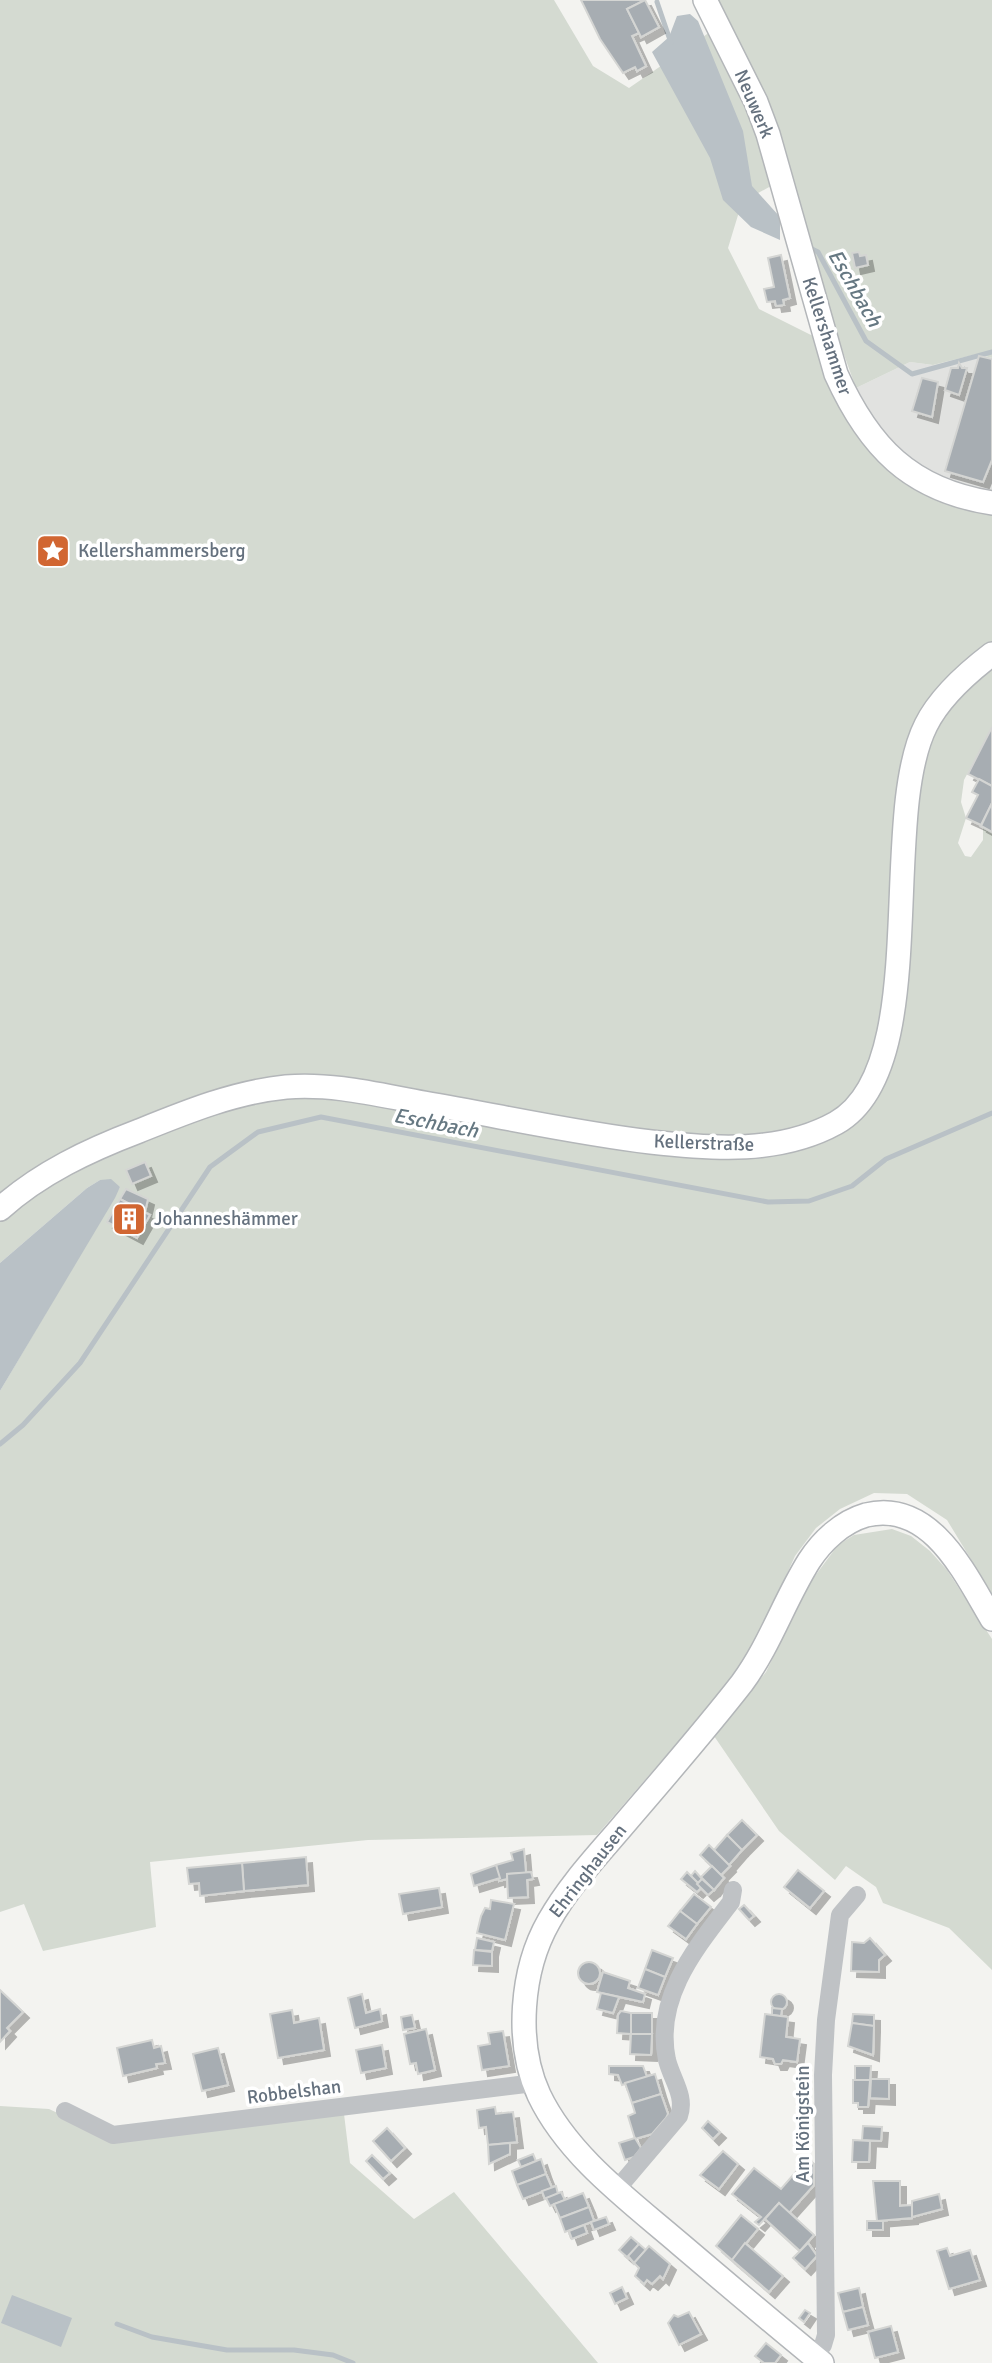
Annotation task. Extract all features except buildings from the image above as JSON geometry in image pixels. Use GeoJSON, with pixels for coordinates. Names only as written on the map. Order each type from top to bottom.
{"type":"FeatureCollection","features":[{"type":"Feature","properties":{"kind":"main road","name":"Neuwerk"},"geometry":{"type":"LineString","coordinates":[[705,0],[763,118],[790,214]]}},
{"type":"Feature","properties":{"kind":"main road","name":"Kellershammer"},"geometry":{"type":"LineString","coordinates":[[790,214],[811,293],[845,396],[885,453],[927,484],[968,499],[992,503]]}},
{"type":"Feature","properties":{"kind":"main road","name":"Kellerstraße"},"geometry":{"type":"LineString","coordinates":[[0,1209],[35,1182],[69,1161],[186,1113],[252,1093],[305,1086],[371,1093],[622,1139],[677,1145],[756,1147],[799,1138],[838,1122],[861,1103],[873,1085],[887,1042],[911,785],[920,741],[926,725],[944,699],[992,654]]}},
{"type":"Feature","properties":{"kind":"main road","name":"Ehringhausen"},"geometry":{"type":"LineString","coordinates":[[818,2360],[617,2189],[561,2130],[534,2082],[526,2042],[525,2008],[532,1962],[549,1921],[587,1868],[753,1668],[805,1568],[832,1534],[854,1520],[874,1514],[899,1514],[911,1518],[930,1530],[943,1544],[992,1619]]}},
{"type":"Feature","properties":{"kind":"street"},"geometry":{"type":"LineString","coordinates":[[617,2189],[679,2116],[684,2103],[665,2050],[664,2014],[685,1966],[731,1902],[733,1890]]}},
{"type":"Feature","properties":{"kind":"street","name":"Am Königstein"},"geometry":{"type":"LineString","coordinates":[[818,2360],[826,2335],[823,2074],[826,2020],[840,1915],[857,1895]]}},
{"type":"Feature","properties":{"kind":"street","name":"Robbelshan"},"geometry":{"type":"LineString","coordinates":[[65,2111],[113,2135],[534,2082]]}},
{"type":"Feature","properties":{"kind":"shaded area"},"geometry":{"type":"Polygon","coordinates":[[[0,0],[554,0],[593,66],[629,88],[710,32],[757,131],[771,186],[742,202],[728,248],[759,309],[813,336],[843,409],[871,453],[889,471],[910,487],[935,498],[992,513],[992,644],[926,709],[881,1034],[864,1085],[820,1123],[743,1139],[632,1131],[298,1078],[0,1199],[0,0]]]}},
{"type":"Feature","properties":{"kind":"shaded area"},"geometry":{"type":"Polygon","coordinates":[[[716,0],[992,0],[992,358],[977,354],[933,365],[910,362],[856,388],[716,0]]]}},
{"type":"Feature","properties":{"kind":"shaded area"},"geometry":{"type":"Polygon","coordinates":[[[690,14],[698,21],[743,131],[752,186],[780,217],[780,240],[751,227],[723,200],[710,158],[652,52],[669,37],[677,16],[690,14]]]}},
{"type":"Feature","properties":{"kind":"shaded area"},"geometry":{"type":"Polygon","coordinates":[[[977,354],[992,358],[992,494],[931,474],[886,440],[856,388],[910,362],[933,365],[977,354]]]}},
{"type":"Feature","properties":{"kind":"shaded area"},"geometry":{"type":"Polygon","coordinates":[[[992,664],[992,727],[964,780],[961,802],[966,818],[958,843],[965,856],[971,857],[983,840],[983,827],[992,832],[992,1594],[947,1520],[907,1494],[874,1493],[840,1509],[816,1528],[795,1556],[764,1625],[732,1680],[597,1835],[368,1840],[150,1862],[156,1927],[43,1951],[24,1904],[0,1912],[0,1391],[120,1187],[100,1180],[87,1188],[0,1263],[0,1222],[41,1189],[116,1151],[244,1104],[275,1098],[334,1099],[643,1151],[845,1129],[863,1111],[876,1092],[887,1072],[895,1048],[924,755],[947,708],[992,664]]]}},
{"type":"Feature","properties":{"kind":"shaded area"},"geometry":{"type":"Polygon","coordinates":[[[111,1179],[120,1187],[115,1198],[0,1391],[0,1263],[87,1188],[100,1180],[111,1179]]]}},
{"type":"Feature","properties":{"kind":"shaded area"},"geometry":{"type":"Polygon","coordinates":[[[892,1529],[911,1536],[930,1551],[947,1570],[992,1639],[992,1970],[949,1928],[883,1903],[876,1887],[846,1866],[835,1880],[779,1831],[714,1736],[766,1672],[809,1584],[838,1545],[854,1535],[892,1529]]]}},
{"type":"Feature","properties":{"kind":"shaded area"},"geometry":{"type":"Polygon","coordinates":[[[0,2106],[49,2109],[113,2139],[344,2114],[350,2163],[414,2219],[454,2192],[598,2363],[0,2363],[0,2106]]]}},
{"type":"Feature","properties":{"kind":"shaded area"},"geometry":{"type":"Polygon","coordinates":[[[12,2295],[72,2318],[61,2347],[1,2323],[12,2295]]]}},
{"type":"Feature","properties":{"kind":"waterway","name":"Eschbach"},"geometry":{"type":"LineString","coordinates":[[657,2],[671,43]]}},
{"type":"Feature","properties":{"kind":"waterway","name":"Eschbach"},"geometry":{"type":"LineString","coordinates":[[808,247],[818,252],[866,341],[912,374],[992,352]]}},
{"type":"Feature","properties":{"kind":"waterway","name":"Eschbach"},"geometry":{"type":"LineString","coordinates":[[0,1444],[23,1425],[80,1363],[210,1167],[258,1132],[321,1117],[768,1202],[809,1201],[852,1186],[886,1159],[992,1113]]}},
{"type":"Feature","properties":{"kind":"waterway"},"geometry":{"type":"LineString","coordinates":[[117,2324],[152,2337],[227,2350],[294,2350],[333,2355],[353,2363]]}},
{"type":"Feature","properties":{"kind":"place","name":"Kellershammersberg"},"geometry":{"type":"Point","coordinates":[53,551]}},
{"type":"Feature","properties":{"kind":"place","name":"Johanneshämmer"},"geometry":{"type":"Point","coordinates":[129,1219]}}]}
